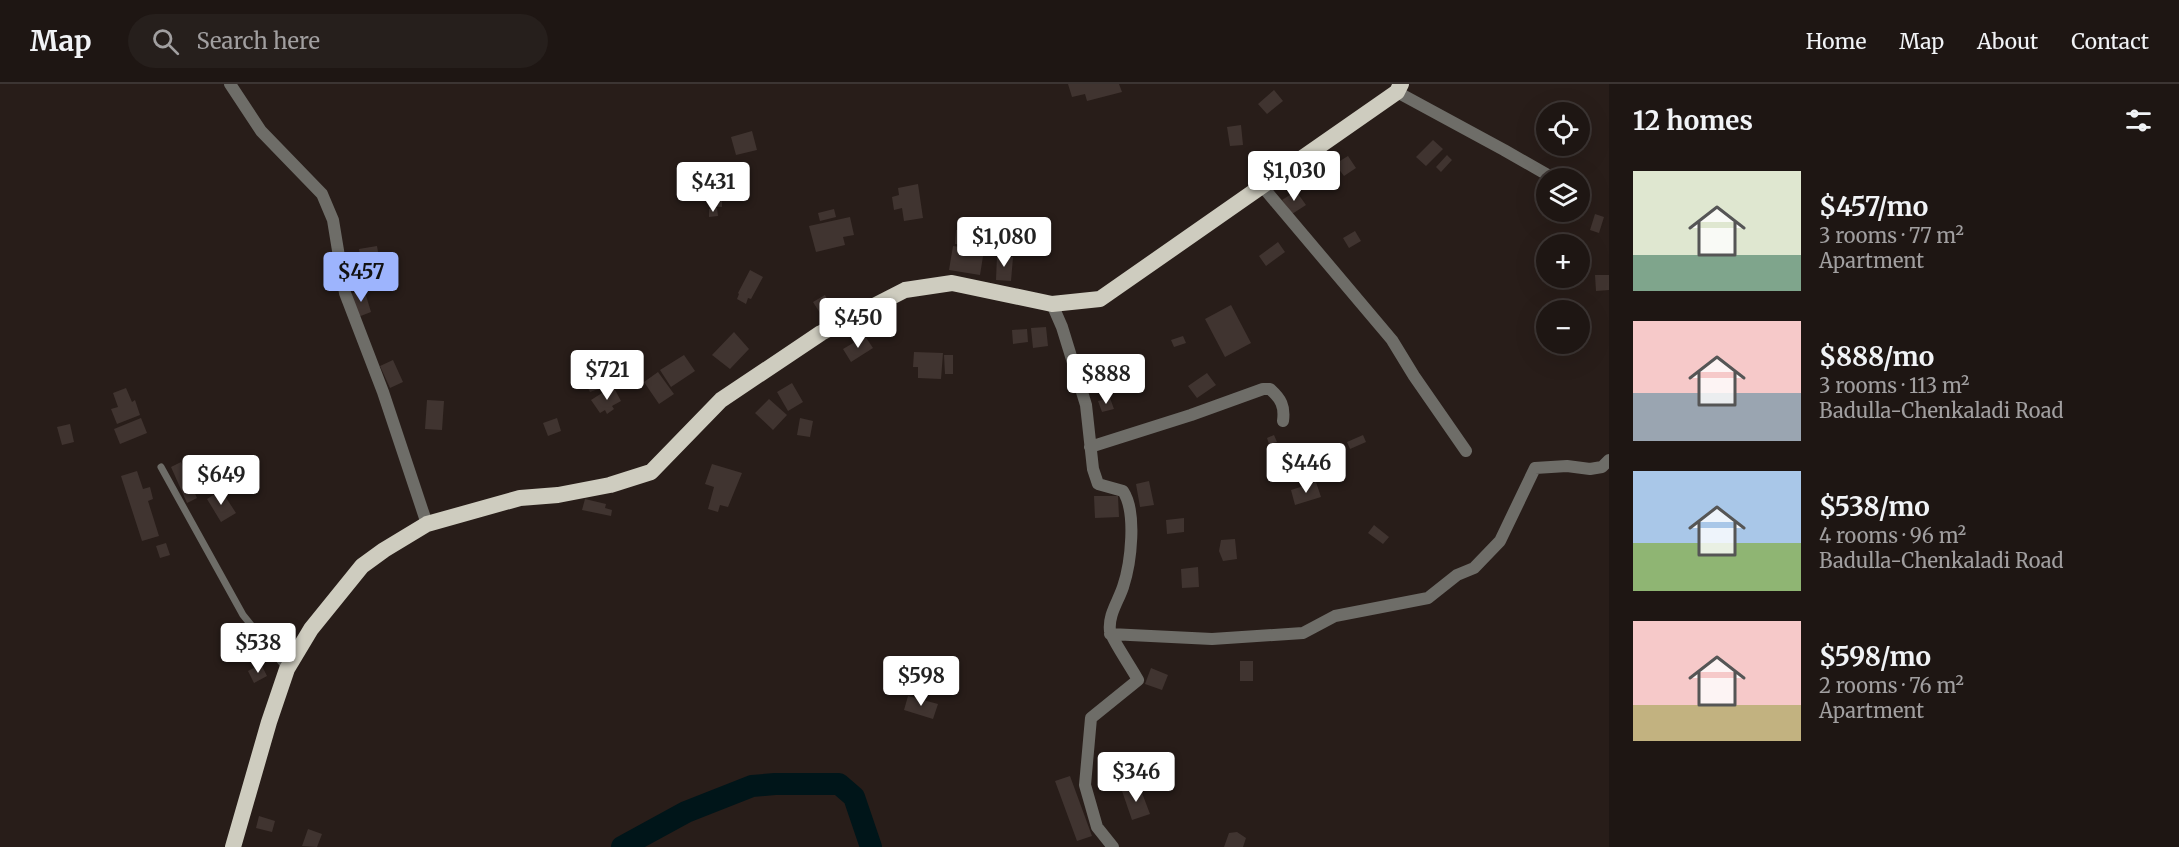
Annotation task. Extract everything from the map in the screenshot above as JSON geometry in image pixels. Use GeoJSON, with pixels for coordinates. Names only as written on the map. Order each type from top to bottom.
{"type":"FeatureCollection","features":[{"type":"Feature","properties":{"kind":"highway"},"geometry":{"type":"LineString","coordinates":[[233,847],[269,722],[287,669],[310,629],[362,566],[384,550],[427,524],[520,498],[558,495],[610,485],[651,472],[721,400],[821,333],[905,290],[952,283],[1052,304],[1100,299],[1399,88]]}},
{"type":"Feature","properties":{"kind":"street"},"geometry":{"type":"LineString","coordinates":[[230,84],[261,130],[322,194],[333,220],[345,292],[383,392],[427,524]]}},
{"type":"Feature","properties":{"kind":"street"},"geometry":{"type":"LineString","coordinates":[[1399,88],[1536,168]]}},
{"type":"Feature","properties":{"kind":"street"},"geometry":{"type":"LineString","coordinates":[[1262,186],[1314,250],[1392,339],[1414,376],[1466,451]]}},
{"type":"Feature","properties":{"kind":"street"},"geometry":{"type":"LineString","coordinates":[[1052,304],[1062,327],[1086,405],[1092,469],[1098,484],[1123,491],[1129,499],[1131,542],[1129,566],[1110,622],[1110,634],[1138,680],[1091,718],[1085,785],[1097,827],[1113,847]]}},
{"type":"Feature","properties":{"kind":"street"},"geometry":{"type":"LineString","coordinates":[[1090,447],[1191,415],[1263,388],[1270,389],[1277,395],[1284,408],[1283,421]]}},
{"type":"Feature","properties":{"kind":"street"},"geometry":{"type":"LineString","coordinates":[[1110,634],[1212,639],[1303,633],[1335,616],[1428,598],[1457,575],[1474,568],[1500,542],[1535,468],[1568,466],[1590,469],[1602,467],[1609,460]]}},
{"type":"Feature","properties":{"kind":"lane"},"geometry":{"type":"LineString","coordinates":[[161,467],[243,615],[287,669]]}},
{"type":"Feature","properties":{"kind":"building"},"geometry":{"type":"Polygon","coordinates":[[[1068,84],[1119,84],[1122,92],[1087,101],[1085,94],[1072,97],[1068,84]]]}},
{"type":"Feature","properties":{"kind":"building"},"geometry":{"type":"Polygon","coordinates":[[[1274,90],[1283,101],[1267,114],[1258,104],[1274,90]]]}},
{"type":"Feature","properties":{"kind":"building"},"geometry":{"type":"Polygon","coordinates":[[[1241,125],[1243,145],[1230,146],[1227,127],[1241,125]]]}},
{"type":"Feature","properties":{"kind":"building"},"geometry":{"type":"Polygon","coordinates":[[[752,131],[757,150],[736,155],[731,137],[752,131]]]}},
{"type":"Feature","properties":{"kind":"building"},"geometry":{"type":"Polygon","coordinates":[[[1433,140],[1443,149],[1426,166],[1416,157],[1433,140]]]}},
{"type":"Feature","properties":{"kind":"building"},"geometry":{"type":"Polygon","coordinates":[[[1447,155],[1452,160],[1441,172],[1436,167],[1447,155]]]}},
{"type":"Feature","properties":{"kind":"building"},"geometry":{"type":"Polygon","coordinates":[[[1348,156],[1356,168],[1344,176],[1335,164],[1348,156]]]}},
{"type":"Feature","properties":{"kind":"building"},"geometry":{"type":"Polygon","coordinates":[[[918,184],[923,218],[904,221],[902,208],[894,210],[892,197],[899,195],[898,188],[918,184]]]}},
{"type":"Feature","properties":{"kind":"building"},"geometry":{"type":"Polygon","coordinates":[[[709,185],[722,185],[722,207],[709,206],[709,185]]]}},
{"type":"Feature","properties":{"kind":"building"},"geometry":{"type":"Polygon","coordinates":[[[1296,191],[1306,205],[1292,214],[1282,200],[1296,191]]]}},
{"type":"Feature","properties":{"kind":"building"},"geometry":{"type":"Polygon","coordinates":[[[717,208],[718,216],[709,217],[709,209],[717,208]]]}},
{"type":"Feature","properties":{"kind":"building"},"geometry":{"type":"Polygon","coordinates":[[[834,209],[836,217],[820,221],[818,213],[834,209]]]}},
{"type":"Feature","properties":{"kind":"building"},"geometry":{"type":"Polygon","coordinates":[[[1595,214],[1604,217],[1599,233],[1590,230],[1595,214]]]}},
{"type":"Feature","properties":{"kind":"building"},"geometry":{"type":"Polygon","coordinates":[[[850,217],[854,235],[843,237],[845,245],[816,252],[809,226],[850,217]]]}},
{"type":"Feature","properties":{"kind":"building"},"geometry":{"type":"Polygon","coordinates":[[[962,217],[976,218],[975,231],[979,232],[977,246],[955,244],[956,230],[961,230],[962,217]]]}},
{"type":"Feature","properties":{"kind":"building"},"geometry":{"type":"Polygon","coordinates":[[[1355,231],[1361,241],[1349,248],[1343,238],[1355,231]]]}},
{"type":"Feature","properties":{"kind":"building"},"geometry":{"type":"Polygon","coordinates":[[[1278,242],[1285,252],[1266,266],[1259,256],[1278,242]]]}},
{"type":"Feature","properties":{"kind":"building"},"geometry":{"type":"Polygon","coordinates":[[[377,246],[381,269],[363,272],[359,249],[377,246]]]}},
{"type":"Feature","properties":{"kind":"building"},"geometry":{"type":"Polygon","coordinates":[[[953,246],[984,250],[980,275],[949,270],[953,246]]]}},
{"type":"Feature","properties":{"kind":"building"},"geometry":{"type":"Polygon","coordinates":[[[997,256],[1013,257],[1011,281],[996,280],[997,256]]]}},
{"type":"Feature","properties":{"kind":"building"},"geometry":{"type":"Polygon","coordinates":[[[750,270],[763,277],[746,304],[737,299],[750,270]]]}},
{"type":"Feature","properties":{"kind":"building"},"geometry":{"type":"Polygon","coordinates":[[[1595,275],[1609,275],[1609,290],[1596,291],[1595,275]]]}},
{"type":"Feature","properties":{"kind":"building"},"geometry":{"type":"Polygon","coordinates":[[[364,289],[371,312],[358,317],[351,294],[364,289]]]}},
{"type":"Feature","properties":{"kind":"building"},"geometry":{"type":"Polygon","coordinates":[[[825,295],[829,303],[832,301],[837,310],[829,315],[826,309],[820,313],[813,302],[825,295]]]}},
{"type":"Feature","properties":{"kind":"building"},"geometry":{"type":"Polygon","coordinates":[[[1231,305],[1251,343],[1225,357],[1205,319],[1231,305]]]}},
{"type":"Feature","properties":{"kind":"building"},"geometry":{"type":"Polygon","coordinates":[[[1046,327],[1048,346],[1033,348],[1031,328],[1046,327]]]}},
{"type":"Feature","properties":{"kind":"building"},"geometry":{"type":"Polygon","coordinates":[[[1027,329],[1028,342],[1013,344],[1012,330],[1027,329]]]}},
{"type":"Feature","properties":{"kind":"building"},"geometry":{"type":"Polygon","coordinates":[[[734,332],[749,349],[730,369],[712,355],[734,332]]]}},
{"type":"Feature","properties":{"kind":"building"},"geometry":{"type":"Polygon","coordinates":[[[865,336],[873,348],[851,362],[843,349],[865,336]]]}},
{"type":"Feature","properties":{"kind":"building"},"geometry":{"type":"Polygon","coordinates":[[[1183,336],[1186,343],[1174,347],[1171,340],[1183,336]]]}},
{"type":"Feature","properties":{"kind":"building"},"geometry":{"type":"Polygon","coordinates":[[[914,352],[943,353],[941,379],[918,378],[918,367],[913,367],[914,352]]]}},
{"type":"Feature","properties":{"kind":"building"},"geometry":{"type":"Polygon","coordinates":[[[684,355],[695,371],[671,387],[660,370],[684,355]]]}},
{"type":"Feature","properties":{"kind":"building"},"geometry":{"type":"Polygon","coordinates":[[[944,355],[953,355],[953,374],[945,374],[944,355]]]}},
{"type":"Feature","properties":{"kind":"building"},"geometry":{"type":"Polygon","coordinates":[[[393,360],[403,382],[390,388],[380,366],[393,360]]]}},
{"type":"Feature","properties":{"kind":"building"},"geometry":{"type":"Polygon","coordinates":[[[658,372],[674,394],[659,404],[644,382],[658,372]]]}},
{"type":"Feature","properties":{"kind":"building"},"geometry":{"type":"Polygon","coordinates":[[[1207,373],[1216,385],[1197,398],[1188,386],[1207,373]]]}},
{"type":"Feature","properties":{"kind":"building"},"geometry":{"type":"Polygon","coordinates":[[[595,382],[598,389],[590,392],[587,386],[595,382]]]}},
{"type":"Feature","properties":{"kind":"building"},"geometry":{"type":"Polygon","coordinates":[[[792,383],[803,402],[788,411],[777,392],[792,383]]]}},
{"type":"Feature","properties":{"kind":"building"},"geometry":{"type":"Polygon","coordinates":[[[613,386],[621,401],[612,406],[614,409],[607,414],[605,410],[600,413],[591,400],[613,386]]]}},
{"type":"Feature","properties":{"kind":"building"},"geometry":{"type":"Polygon","coordinates":[[[126,388],[132,402],[135,400],[140,415],[117,424],[111,409],[118,407],[113,393],[126,388]]]}},
{"type":"Feature","properties":{"kind":"building"},"geometry":{"type":"Polygon","coordinates":[[[1110,398],[1114,409],[1102,412],[1098,401],[1110,398]]]}},
{"type":"Feature","properties":{"kind":"building"},"geometry":{"type":"Polygon","coordinates":[[[769,399],[787,415],[773,430],[755,413],[769,399]]]}},
{"type":"Feature","properties":{"kind":"building"},"geometry":{"type":"Polygon","coordinates":[[[427,400],[444,401],[442,430],[425,429],[427,400]]]}},
{"type":"Feature","properties":{"kind":"building"},"geometry":{"type":"Polygon","coordinates":[[[141,418],[147,433],[120,444],[114,429],[141,418]]]}},
{"type":"Feature","properties":{"kind":"building"},"geometry":{"type":"Polygon","coordinates":[[[557,418],[561,431],[548,436],[543,423],[557,418]]]}},
{"type":"Feature","properties":{"kind":"building"},"geometry":{"type":"Polygon","coordinates":[[[800,418],[813,421],[810,437],[797,435],[800,418]]]}},
{"type":"Feature","properties":{"kind":"building"},"geometry":{"type":"Polygon","coordinates":[[[70,424],[74,442],[62,445],[57,427],[70,424]]]}},
{"type":"Feature","properties":{"kind":"building"},"geometry":{"type":"Polygon","coordinates":[[[1274,435],[1277,442],[1269,444],[1267,438],[1274,435]]]}},
{"type":"Feature","properties":{"kind":"building"},"geometry":{"type":"Polygon","coordinates":[[[1363,435],[1366,442],[1350,449],[1347,442],[1363,435]]]}},
{"type":"Feature","properties":{"kind":"building"},"geometry":{"type":"Polygon","coordinates":[[[181,462],[197,498],[187,503],[171,467],[181,462]]]}},
{"type":"Feature","properties":{"kind":"building"},"geometry":{"type":"Polygon","coordinates":[[[712,464],[742,473],[728,507],[720,505],[718,512],[708,509],[714,487],[705,484],[712,464]]]}},
{"type":"Feature","properties":{"kind":"building"},"geometry":{"type":"Polygon","coordinates":[[[137,471],[143,489],[150,487],[153,499],[148,501],[159,536],[142,541],[121,476],[137,471]]]}},
{"type":"Feature","properties":{"kind":"building"},"geometry":{"type":"Polygon","coordinates":[[[1149,481],[1154,505],[1140,507],[1136,484],[1149,481]]]}},
{"type":"Feature","properties":{"kind":"building"},"geometry":{"type":"Polygon","coordinates":[[[1316,482],[1321,497],[1295,505],[1291,490],[1316,482]]]}},
{"type":"Feature","properties":{"kind":"building"},"geometry":{"type":"Polygon","coordinates":[[[221,490],[236,513],[221,522],[207,499],[221,490]]]}},
{"type":"Feature","properties":{"kind":"building"},"geometry":{"type":"Polygon","coordinates":[[[1094,496],[1118,496],[1119,517],[1095,518],[1094,496]]]}},
{"type":"Feature","properties":{"kind":"building"},"geometry":{"type":"Polygon","coordinates":[[[585,499],[606,504],[605,508],[612,510],[611,516],[582,510],[585,499]]]}},
{"type":"Feature","properties":{"kind":"building"},"geometry":{"type":"Polygon","coordinates":[[[1184,518],[1184,532],[1167,534],[1166,520],[1184,518]]]}},
{"type":"Feature","properties":{"kind":"building"},"geometry":{"type":"Polygon","coordinates":[[[1374,525],[1389,537],[1383,544],[1368,533],[1374,525]]]}},
{"type":"Feature","properties":{"kind":"building"},"geometry":{"type":"Polygon","coordinates":[[[1235,539],[1237,559],[1223,561],[1219,551],[1221,540],[1235,539]]]}},
{"type":"Feature","properties":{"kind":"building"},"geometry":{"type":"Polygon","coordinates":[[[166,543],[170,555],[160,558],[156,546],[166,543]]]}},
{"type":"Feature","properties":{"kind":"building"},"geometry":{"type":"Polygon","coordinates":[[[1198,567],[1199,587],[1182,588],[1181,569],[1198,567]]]}},
{"type":"Feature","properties":{"kind":"building"},"geometry":{"type":"Polygon","coordinates":[[[1240,661],[1253,661],[1253,681],[1240,681],[1240,661]]]}},
{"type":"Feature","properties":{"kind":"building"},"geometry":{"type":"Polygon","coordinates":[[[261,664],[267,676],[254,683],[248,671],[261,664]]]}},
{"type":"Feature","properties":{"kind":"building"},"geometry":{"type":"Polygon","coordinates":[[[1151,668],[1168,675],[1162,690],[1145,684],[1151,668]]]}},
{"type":"Feature","properties":{"kind":"building"},"geometry":{"type":"Polygon","coordinates":[[[908,696],[938,704],[933,719],[904,710],[908,696]]]}},
{"type":"Feature","properties":{"kind":"building"},"geometry":{"type":"Polygon","coordinates":[[[1070,776],[1092,836],[1077,841],[1055,781],[1070,776]]]}},
{"type":"Feature","properties":{"kind":"building"},"geometry":{"type":"Polygon","coordinates":[[[1139,785],[1150,814],[1132,820],[1122,791],[1139,785]]]}},
{"type":"Feature","properties":{"kind":"building"},"geometry":{"type":"Polygon","coordinates":[[[259,816],[275,821],[272,832],[256,828],[259,816]]]}},
{"type":"Feature","properties":{"kind":"building"},"geometry":{"type":"Polygon","coordinates":[[[308,829],[322,834],[317,847],[302,846],[308,829]]]}},
{"type":"Feature","properties":{"kind":"building"},"geometry":{"type":"Polygon","coordinates":[[[1237,832],[1246,838],[1243,847],[1224,847],[1229,833],[1237,832]]]}},
{"type":"Feature","properties":{"kind":"waterway"},"geometry":{"type":"LineString","coordinates":[[622,847],[686,812],[752,786],[775,784],[839,784],[854,797],[871,847]]}}]}
